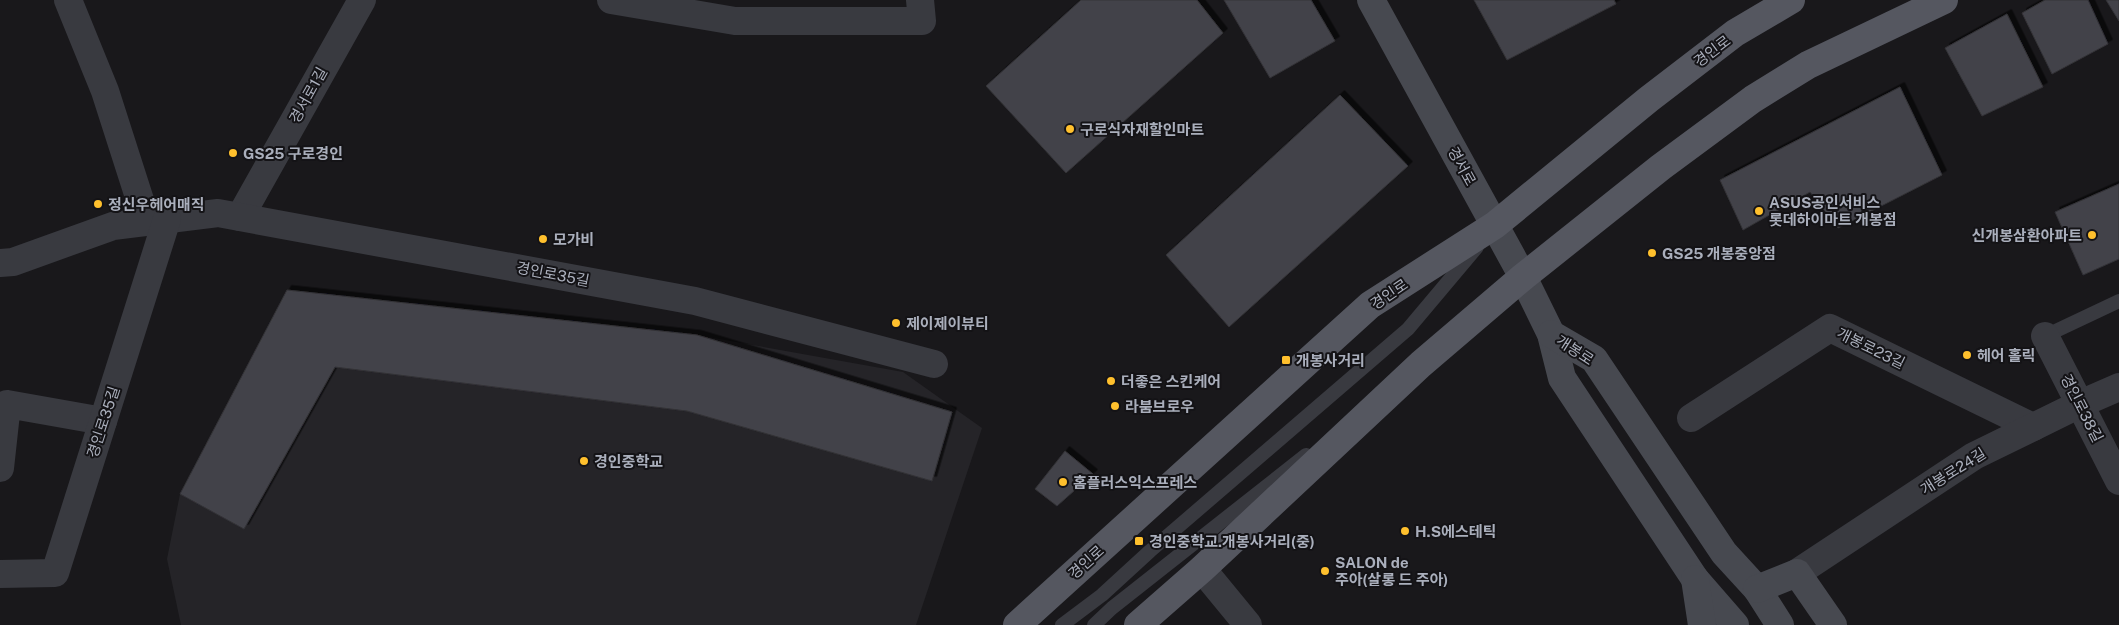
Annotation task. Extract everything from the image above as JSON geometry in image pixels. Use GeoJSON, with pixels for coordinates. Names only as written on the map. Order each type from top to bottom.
{"type":"FeatureCollection","features":[{"type":"Feature","properties":{"kind":"main road","name":"경서로"},"geometry":{"type":"LineString","coordinates":[[1371,0],[1495,225],[1551,334]]}},
{"type":"Feature","properties":{"kind":"main road","name":"경인로"},"geometry":{"type":"LineString","coordinates":[[1017,625],[1370,305],[1495,225],[1649,99],[1735,33],[1791,0]]}},
{"type":"Feature","properties":{"kind":"main road"},"geometry":{"type":"LineString","coordinates":[[1138,625],[1202,569],[1421,364],[1523,277],[1661,167],[1753,99],[1808,65],[1944,0]]}},
{"type":"Feature","properties":{"kind":"main road","name":"개봉로"},"geometry":{"type":"LineString","coordinates":[[1551,334],[1562,378],[1695,579],[1735,625]]}},
{"type":"Feature","properties":{"kind":"main road","name":"개봉로"},"geometry":{"type":"LineString","coordinates":[[1551,334],[1594,359],[1724,553],[1757,588],[1780,625]]}},
{"type":"Feature","properties":{"kind":"main road"},"geometry":{"type":"LineString","coordinates":[[1757,588],[1797,573],[1833,625]]}},
{"type":"Feature","properties":{"kind":"main road"},"geometry":{"type":"LineString","coordinates":[[1695,579],[1702,625]]}},
{"type":"Feature","properties":{"kind":"street"},"geometry":{"type":"LineString","coordinates":[[68,0],[157,220]]}},
{"type":"Feature","properties":{"kind":"street","name":"경서로1길"},"geometry":{"type":"LineString","coordinates":[[240,216],[362,0]]}},
{"type":"Feature","properties":{"kind":"street"},"geometry":{"type":"LineString","coordinates":[[611,0],[736,21],[843,22],[922,21],[920,0]]}},
{"type":"Feature","properties":{"kind":"street","name":"경인로35길"},"geometry":{"type":"LineString","coordinates":[[0,263],[13,262],[113,226],[218,213],[695,301],[934,364]]}},
{"type":"Feature","properties":{"kind":"street","name":"경인로35길"},"geometry":{"type":"LineString","coordinates":[[0,574],[55,573],[103,421],[157,220]]}},
{"type":"Feature","properties":{"kind":"street","name":"개봉로23길"},"geometry":{"type":"LineString","coordinates":[[1691,418],[1830,328],[2033,427]]}},
{"type":"Feature","properties":{"kind":"street","name":"경인로38길"},"geometry":{"type":"LineString","coordinates":[[2045,336],[2119,481]]}},
{"type":"Feature","properties":{"kind":"street","name":"개봉로24길"},"geometry":{"type":"LineString","coordinates":[[1797,573],[1974,456],[2119,387]]}},
{"type":"Feature","properties":{"kind":"street"},"geometry":{"type":"LineString","coordinates":[[0,468],[6,404],[103,421]]}},
{"type":"Feature","properties":{"kind":"street"},"geometry":{"type":"LineString","coordinates":[[1202,569],[1248,625]]}},
{"type":"Feature","properties":{"kind":"lane"},"geometry":{"type":"LineString","coordinates":[[1062,625],[1102,595],[1150,551],[1408,329],[1495,225]]}},
{"type":"Feature","properties":{"kind":"lane"},"geometry":{"type":"LineString","coordinates":[[2045,336],[2119,301]]}},
{"type":"Feature","properties":{"kind":"lane"},"geometry":{"type":"LineString","coordinates":[[1094,625],[1127,596],[1421,364]]}},
{"type":"Feature","properties":{"kind":"shaded area","name":"경인중학교"},"geometry":{"type":"Polygon","coordinates":[[[287,290],[697,335],[903,372],[982,428],[916,625],[181,625],[167,559],[180,494],[287,290]]]}},
{"type":"Feature","properties":{"kind":"building","name":"구로식자재할인마트"},"geometry":{"type":"Polygon","coordinates":[[[1081,0],[1197,0],[1223,33],[1066,173],[986,86],[1081,0]]]}},
{"type":"Feature","properties":{"kind":"building"},"geometry":{"type":"Polygon","coordinates":[[[1224,0],[1311,0],[1335,41],[1270,78],[1224,0]]]}},
{"type":"Feature","properties":{"kind":"building"},"geometry":{"type":"Polygon","coordinates":[[[1474,0],[1614,0],[1616,4],[1507,60],[1474,0]]]}},
{"type":"Feature","properties":{"kind":"building"},"geometry":{"type":"Polygon","coordinates":[[[2045,0],[2088,0],[2108,44],[2052,74],[2022,13],[2045,0]]]}},
{"type":"Feature","properties":{"kind":"building"},"geometry":{"type":"Polygon","coordinates":[[[2106,0],[2119,0],[2119,21],[2106,0]]]}},
{"type":"Feature","properties":{"kind":"building"},"geometry":{"type":"Polygon","coordinates":[[[2007,14],[2043,87],[1982,116],[1945,48],[2007,14]]]}},
{"type":"Feature","properties":{"kind":"building"},"geometry":{"type":"Polygon","coordinates":[[[1900,87],[1942,175],[1838,228],[1810,192],[1743,230],[1720,180],[1900,87]]]}},
{"type":"Feature","properties":{"kind":"building"},"geometry":{"type":"Polygon","coordinates":[[[1340,95],[1408,166],[1229,327],[1166,255],[1340,95]]]}},
{"type":"Feature","properties":{"kind":"building","name":"신개봉삼환아파트"},"geometry":{"type":"Polygon","coordinates":[[[2119,184],[2119,259],[2083,275],[2055,212],[2119,184]]]}},
{"type":"Feature","properties":{"kind":"building"},"geometry":{"type":"Polygon","coordinates":[[[287,290],[697,335],[952,412],[932,481],[687,411],[335,367],[244,529],[180,494],[287,290]]]}},
{"type":"Feature","properties":{"kind":"building","name":"홈플러스익스프레스"},"geometry":{"type":"Polygon","coordinates":[[[1065,451],[1093,474],[1057,506],[1035,489],[1065,451]]]}},
{"type":"Feature","properties":{"kind":"place","name":"구로식자재할인마트"},"geometry":{"type":"Point","coordinates":[1070,129]}},
{"type":"Feature","properties":{"kind":"place","name":"GS25 구로경인"},"geometry":{"type":"Point","coordinates":[233,153]}},
{"type":"Feature","properties":{"kind":"place","name":"정신우헤어매직"},"geometry":{"type":"Point","coordinates":[98,204]}},
{"type":"Feature","properties":{"kind":"place","name":"ASUS공인서비스 롯데하이마트 개봉점"},"geometry":{"type":"Point","coordinates":[1759,211]}},
{"type":"Feature","properties":{"kind":"place","name":"신개봉삼환아파트"},"geometry":{"type":"Point","coordinates":[2092,235]}},
{"type":"Feature","properties":{"kind":"place","name":"모가비"},"geometry":{"type":"Point","coordinates":[543,239]}},
{"type":"Feature","properties":{"kind":"place","name":"GS25 개봉중앙점"},"geometry":{"type":"Point","coordinates":[1652,253]}},
{"type":"Feature","properties":{"kind":"place","name":"제이제이뷰티"},"geometry":{"type":"Point","coordinates":[896,323]}},
{"type":"Feature","properties":{"kind":"place","name":"헤어 홀릭"},"geometry":{"type":"Point","coordinates":[1967,355]}},
{"type":"Feature","properties":{"kind":"place","name":"개봉사거리"},"geometry":{"type":"Point","coordinates":[1286,360]}},
{"type":"Feature","properties":{"kind":"place","name":"더좋은 스킨케어"},"geometry":{"type":"Point","coordinates":[1111,381]}},
{"type":"Feature","properties":{"kind":"place","name":"라붐브로우"},"geometry":{"type":"Point","coordinates":[1115,406]}},
{"type":"Feature","properties":{"kind":"place","name":"경인중학교"},"geometry":{"type":"Point","coordinates":[584,461]}},
{"type":"Feature","properties":{"kind":"place","name":"홈플러스익스프레스"},"geometry":{"type":"Point","coordinates":[1063,482]}},
{"type":"Feature","properties":{"kind":"place","name":"H.S에스테틱"},"geometry":{"type":"Point","coordinates":[1405,531]}},
{"type":"Feature","properties":{"kind":"place","name":"경인중학교.개봉사거리(중)"},"geometry":{"type":"Point","coordinates":[1139,541]}},
{"type":"Feature","properties":{"kind":"place","name":"SALON de 주아(살롱 드 주아)"},"geometry":{"type":"Point","coordinates":[1325,571]}}]}
